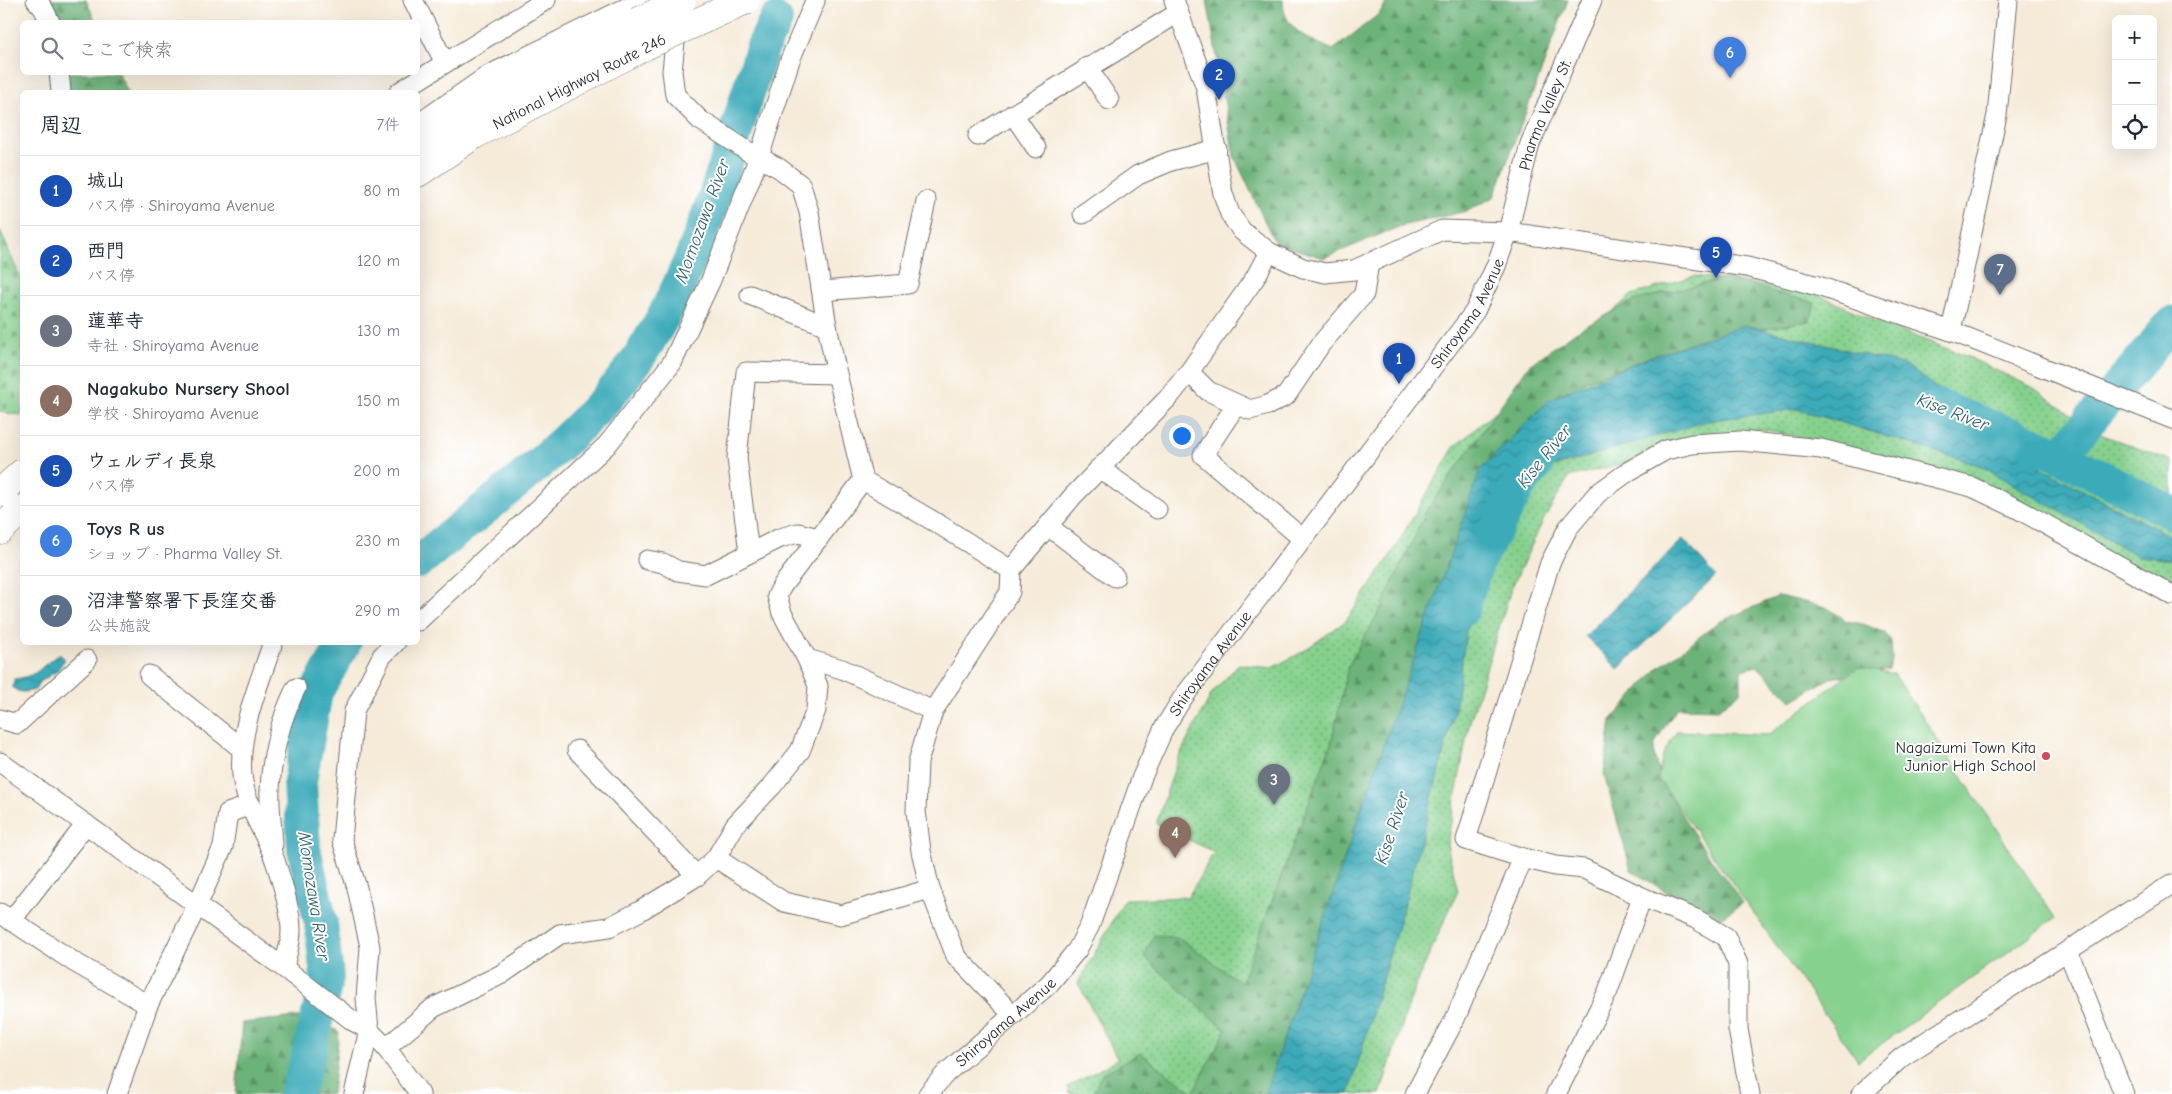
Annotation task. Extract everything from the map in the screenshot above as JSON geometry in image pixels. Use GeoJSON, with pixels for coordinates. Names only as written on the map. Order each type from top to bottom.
{"type":"FeatureCollection","features":[{"type":"Feature","properties":{"kind":"highway","name":"National Highway Route 246"},"geometry":{"type":"LineString","coordinates":[[420,143],[462,114],[681,0]]}},
{"type":"Feature","properties":{"kind":"highway","name":"National Highway Route 246"},"geometry":{"type":"LineString","coordinates":[[420,171],[641,22],[746,0]]}},
{"type":"Feature","properties":{"kind":"highway"},"geometry":{"type":"LineString","coordinates":[[0,494],[20,475]]}},
{"type":"Feature","properties":{"kind":"highway"},"geometry":{"type":"LineString","coordinates":[[0,530],[20,511]]}},
{"type":"Feature","properties":{"kind":"street"},"geometry":{"type":"LineString","coordinates":[[36,0],[43,8],[49,20]]}},
{"type":"Feature","properties":{"kind":"street"},"geometry":{"type":"LineString","coordinates":[[413,0],[444,63]]}},
{"type":"Feature","properties":{"kind":"street"},"geometry":{"type":"LineString","coordinates":[[402,90],[546,0]]}},
{"type":"Feature","properties":{"kind":"street"},"geometry":{"type":"LineString","coordinates":[[681,0],[672,71],[674,95],[700,120],[779,168],[801,185],[810,212],[827,326],[837,374],[863,480],[940,525],[1011,570]]}},
{"type":"Feature","properties":{"kind":"street","name":"Pharma Valley St."},"geometry":{"type":"LineString","coordinates":[[1508,232],[1530,144],[1592,0]]}},
{"type":"Feature","properties":{"kind":"street"},"geometry":{"type":"LineString","coordinates":[[1952,331],[1997,115],[2008,0]]}},
{"type":"Feature","properties":{"kind":"street"},"geometry":{"type":"LineString","coordinates":[[420,619],[607,445],[672,363],[711,280],[754,154],[815,1]]}},
{"type":"Feature","properties":{"kind":"street"},"geometry":{"type":"LineString","coordinates":[[978,136],[1088,68],[1176,6],[1206,88],[1223,194],[1230,214],[1242,231],[1269,252],[1303,268],[1325,273],[1354,270],[1442,230],[1508,232],[1747,267],[1818,286],[1952,331],[2172,419]]}},
{"type":"Feature","properties":{"kind":"street"},"geometry":{"type":"LineString","coordinates":[[420,123],[488,76],[641,22]]}},
{"type":"Feature","properties":{"kind":"street"},"geometry":{"type":"LineString","coordinates":[[1088,68],[1109,100]]}},
{"type":"Feature","properties":{"kind":"street"},"geometry":{"type":"LineString","coordinates":[[59,75],[61,90]]}},
{"type":"Feature","properties":{"kind":"street"},"geometry":{"type":"LineString","coordinates":[[1012,114],[1036,148]]}},
{"type":"Feature","properties":{"kind":"street"},"geometry":{"type":"LineString","coordinates":[[1083,214],[1138,175],[1171,161],[1217,149]]}},
{"type":"Feature","properties":{"kind":"street"},"geometry":{"type":"LineString","coordinates":[[822,291],[908,284],[926,201]]}},
{"type":"Feature","properties":{"kind":"street","name":"Shiroyama Avenue"},"geometry":{"type":"LineString","coordinates":[[928,1094],[946,1073],[1049,984],[1077,950],[1090,925],[1142,776],[1164,728],[1182,700],[1474,311],[1496,266],[1508,232]]}},
{"type":"Feature","properties":{"kind":"street"},"geometry":{"type":"LineString","coordinates":[[1014,1015],[956,956],[930,889],[921,851],[916,811],[918,762],[933,711],[1010,592],[1011,570],[1099,468],[1169,397],[1189,372],[1255,278],[1269,252]]}},
{"type":"Feature","properties":{"kind":"street"},"geometry":{"type":"LineString","coordinates":[[1189,372],[1208,391],[1250,410],[1268,405],[1286,396],[1321,344],[1364,294],[1370,263]]}},
{"type":"Feature","properties":{"kind":"street"},"geometry":{"type":"LineString","coordinates":[[750,295],[827,326]]}},
{"type":"Feature","properties":{"kind":"street"},"geometry":{"type":"LineString","coordinates":[[749,553],[737,458],[746,372],[837,374]]}},
{"type":"Feature","properties":{"kind":"street"},"geometry":{"type":"LineString","coordinates":[[1236,405],[1203,455],[1303,539]]}},
{"type":"Feature","properties":{"kind":"street"},"geometry":{"type":"LineString","coordinates":[[1750,1094],[1738,1029],[1738,964],[1726,938],[1696,919],[1642,897],[1584,869],[1555,866],[1466,840],[1550,563],[1568,528],[1597,494],[1629,471],[1666,450],[1692,444],[1740,440],[1813,448],[1972,487],[2018,509],[2172,595]]}},
{"type":"Feature","properties":{"kind":"street"},"geometry":{"type":"LineString","coordinates":[[1099,468],[1157,509]]}},
{"type":"Feature","properties":{"kind":"street"},"geometry":{"type":"LineString","coordinates":[[386,1048],[433,1008],[502,974],[560,934],[609,927],[640,911],[697,876],[716,858],[735,825],[772,786],[800,751],[816,710],[818,686],[807,659],[782,613],[777,596],[782,586],[863,480]]}},
{"type":"Feature","properties":{"kind":"street"},"geometry":{"type":"LineString","coordinates":[[1048,526],[1115,577]]}},
{"type":"Feature","properties":{"kind":"street"},"geometry":{"type":"LineString","coordinates":[[647,560],[663,563],[678,571],[706,575],[780,538],[798,533],[819,538]]}},
{"type":"Feature","properties":{"kind":"street"},"geometry":{"type":"LineString","coordinates":[[272,645],[245,730],[242,749],[242,777],[251,805],[274,856],[286,902],[291,930],[290,973]]}},
{"type":"Feature","properties":{"kind":"street"},"geometry":{"type":"LineString","coordinates":[[354,1094],[366,998],[370,947],[357,888],[342,840],[354,711],[382,656],[393,645]]}},
{"type":"Feature","properties":{"kind":"street"},"geometry":{"type":"LineString","coordinates":[[807,659],[842,669],[933,711]]}},
{"type":"Feature","properties":{"kind":"street"},"geometry":{"type":"LineString","coordinates":[[0,719],[17,724],[87,660]]}},
{"type":"Feature","properties":{"kind":"street"},"geometry":{"type":"LineString","coordinates":[[149,675],[242,749]]}},
{"type":"Feature","properties":{"kind":"street"},"geometry":{"type":"LineString","coordinates":[[274,856],[270,791],[273,763],[280,731],[296,688]]}},
{"type":"Feature","properties":{"kind":"street"},"geometry":{"type":"LineString","coordinates":[[577,750],[697,876]]}},
{"type":"Feature","properties":{"kind":"street"},"geometry":{"type":"LineString","coordinates":[[0,762],[361,1026],[386,1048],[420,1094]]}},
{"type":"Feature","properties":{"kind":"street"},"geometry":{"type":"LineString","coordinates":[[117,1094],[148,1005],[197,906],[223,847],[228,813],[251,805]]}},
{"type":"Feature","properties":{"kind":"street"},"geometry":{"type":"LineString","coordinates":[[86,824],[5,917],[74,962],[148,1005]]}},
{"type":"Feature","properties":{"kind":"street"},"geometry":{"type":"LineString","coordinates":[[716,858],[784,902],[841,915],[930,889]]}},
{"type":"Feature","properties":{"kind":"street"},"geometry":{"type":"LineString","coordinates":[[1415,1094],[1455,1019],[1523,858]]}},
{"type":"Feature","properties":{"kind":"street"},"geometry":{"type":"LineString","coordinates":[[1861,1094],[1902,1057],[2172,884]]}},
{"type":"Feature","properties":{"kind":"street"},"geometry":{"type":"LineString","coordinates":[[1556,1094],[1608,991],[1642,897]]}},
{"type":"Feature","properties":{"kind":"street"},"geometry":{"type":"LineString","coordinates":[[2068,951],[2124,1094]]}},
{"type":"Feature","properties":{"kind":"green space"},"geometry":{"type":"Polygon","coordinates":[[[47,0],[86,0],[95,20],[61,20],[47,0]]]}},
{"type":"Feature","properties":{"kind":"green space"},"geometry":{"type":"Polygon","coordinates":[[[1207,0],[1283,0],[1287,19],[1292,26],[1315,42],[1333,50],[1379,14],[1388,0],[1568,0],[1494,197],[1467,211],[1401,226],[1324,258],[1275,243],[1234,156],[1207,0]]]}},
{"type":"Feature","properties":{"kind":"green space"},"geometry":{"type":"Polygon","coordinates":[[[68,75],[119,75],[127,90],[70,90],[68,75]]]}},
{"type":"Feature","properties":{"kind":"green space"},"geometry":{"type":"Polygon","coordinates":[[[0,230],[20,277],[20,415],[0,412],[0,230]]]}},
{"type":"Feature","properties":{"kind":"green space"},"geometry":{"type":"Polygon","coordinates":[[[1694,276],[1811,291],[1869,318],[1968,357],[2034,388],[2095,432],[2172,461],[2172,583],[2090,549],[1894,458],[1761,429],[1569,477],[1544,519],[1511,589],[1469,725],[1447,844],[1458,891],[1415,986],[1380,1094],[1069,1094],[1068,1087],[1118,1059],[1078,983],[1125,899],[1188,897],[1214,852],[1156,824],[1178,758],[1212,693],[1239,664],[1272,668],[1302,652],[1346,621],[1389,558],[1454,447],[1632,295],[1694,276]]]}},
{"type":"Feature","properties":{"kind":"green space"},"geometry":{"type":"Polygon","coordinates":[[[1725,278],[1815,303],[1810,321],[1701,339],[1585,381],[1548,401],[1492,461],[1413,717],[1365,792],[1328,935],[1266,1094],[1092,1094],[1102,1074],[1140,1053],[1193,1092],[1226,1030],[1144,957],[1154,935],[1180,938],[1241,983],[1331,744],[1348,666],[1382,606],[1427,510],[1529,365],[1577,331],[1633,301],[1725,278]]]}},
{"type":"Feature","properties":{"kind":"green space"},"geometry":{"type":"Polygon","coordinates":[[[1779,596],[1826,607],[1847,621],[1863,624],[1884,632],[1891,641],[1892,660],[1889,669],[1830,678],[1792,701],[1757,666],[1741,670],[1741,692],[1718,709],[1677,708],[1655,744],[1656,764],[1675,805],[1743,903],[1714,922],[1631,870],[1604,774],[1611,720],[1657,669],[1719,622],[1779,596]]]}},
{"type":"Feature","properties":{"kind":"green space"},"geometry":{"type":"Polygon","coordinates":[[[1858,667],[1894,674],[2055,918],[1858,1061],[1658,778],[1663,754],[1677,731],[1768,735],[1858,667]]]}},
{"type":"Feature","properties":{"kind":"green space"},"geometry":{"type":"Polygon","coordinates":[[[314,1015],[339,1032],[332,1094],[236,1094],[242,1023],[314,1015]]]}},
{"type":"Feature","properties":{"kind":"water"},"geometry":{"type":"Polygon","coordinates":[[[1745,325],[1906,365],[2041,468],[2172,537],[2172,560],[2138,556],[1979,465],[1797,409],[1707,421],[1543,470],[1481,528],[1455,709],[1407,894],[1349,1094],[1265,1094],[1358,819],[1480,470],[1550,399],[1652,356],[1745,325]]]}},
{"type":"Feature","properties":{"kind":"water"},"geometry":{"type":"Polygon","coordinates":[[[1683,539],[1716,576],[1618,669],[1585,636],[1683,539]]]}},
{"type":"Feature","properties":{"kind":"water"},"geometry":{"type":"Polygon","coordinates":[[[60,654],[65,659],[57,671],[40,682],[35,690],[21,692],[13,688],[14,679],[30,675],[60,654]]]}},
{"type":"Feature","properties":{"kind":"waterway","name":"Momozawa River"},"geometry":{"type":"LineString","coordinates":[[420,560],[548,456],[596,410],[618,385],[645,348],[668,309],[688,266],[721,178],[763,46],[776,20]]}},
{"type":"Feature","properties":{"kind":"waterway"},"geometry":{"type":"LineString","coordinates":[[2060,456],[2172,323]]}},
{"type":"Feature","properties":{"kind":"waterway","name":"Kise River"},"geometry":{"type":"LineString","coordinates":[[1938,406],[2023,439],[2172,513]]}},
{"type":"Feature","properties":{"kind":"waterway","name":"Kise River"},"geometry":{"type":"LineString","coordinates":[[1462,610],[1477,563],[1518,488],[1537,464]]}},
{"type":"Feature","properties":{"kind":"waterway","name":"Momozawa River"},"geometry":{"type":"LineString","coordinates":[[296,1094],[307,1060],[327,977],[321,923],[304,849],[300,782],[316,692],[343,645]]}},
{"type":"Feature","properties":{"kind":"place","name":"Toys R us"},"geometry":{"type":"Point","coordinates":[1730,78]}},
{"type":"Feature","properties":{"kind":"place","name":"西門"},"geometry":{"type":"Point","coordinates":[1219,100]}},
{"type":"Feature","properties":{"kind":"place","name":"ウェルディ長泉"},"geometry":{"type":"Point","coordinates":[1716,278]}},
{"type":"Feature","properties":{"kind":"place","name":"沼津警察署下長窪交番"},"geometry":{"type":"Point","coordinates":[2000,295]}},
{"type":"Feature","properties":{"kind":"place","name":"城山"},"geometry":{"type":"Point","coordinates":[1399,384]}},
{"type":"Feature","properties":{"kind":"place","name":"Nagaizumi Town Kita Junior High School"},"geometry":{"type":"Point","coordinates":[2046,756]}},
{"type":"Feature","properties":{"kind":"place","name":"蓮華寺"},"geometry":{"type":"Point","coordinates":[1274,805]}},
{"type":"Feature","properties":{"kind":"place","name":"Nagakubo Nursery Shool"},"geometry":{"type":"Point","coordinates":[1175,858]}}]}
